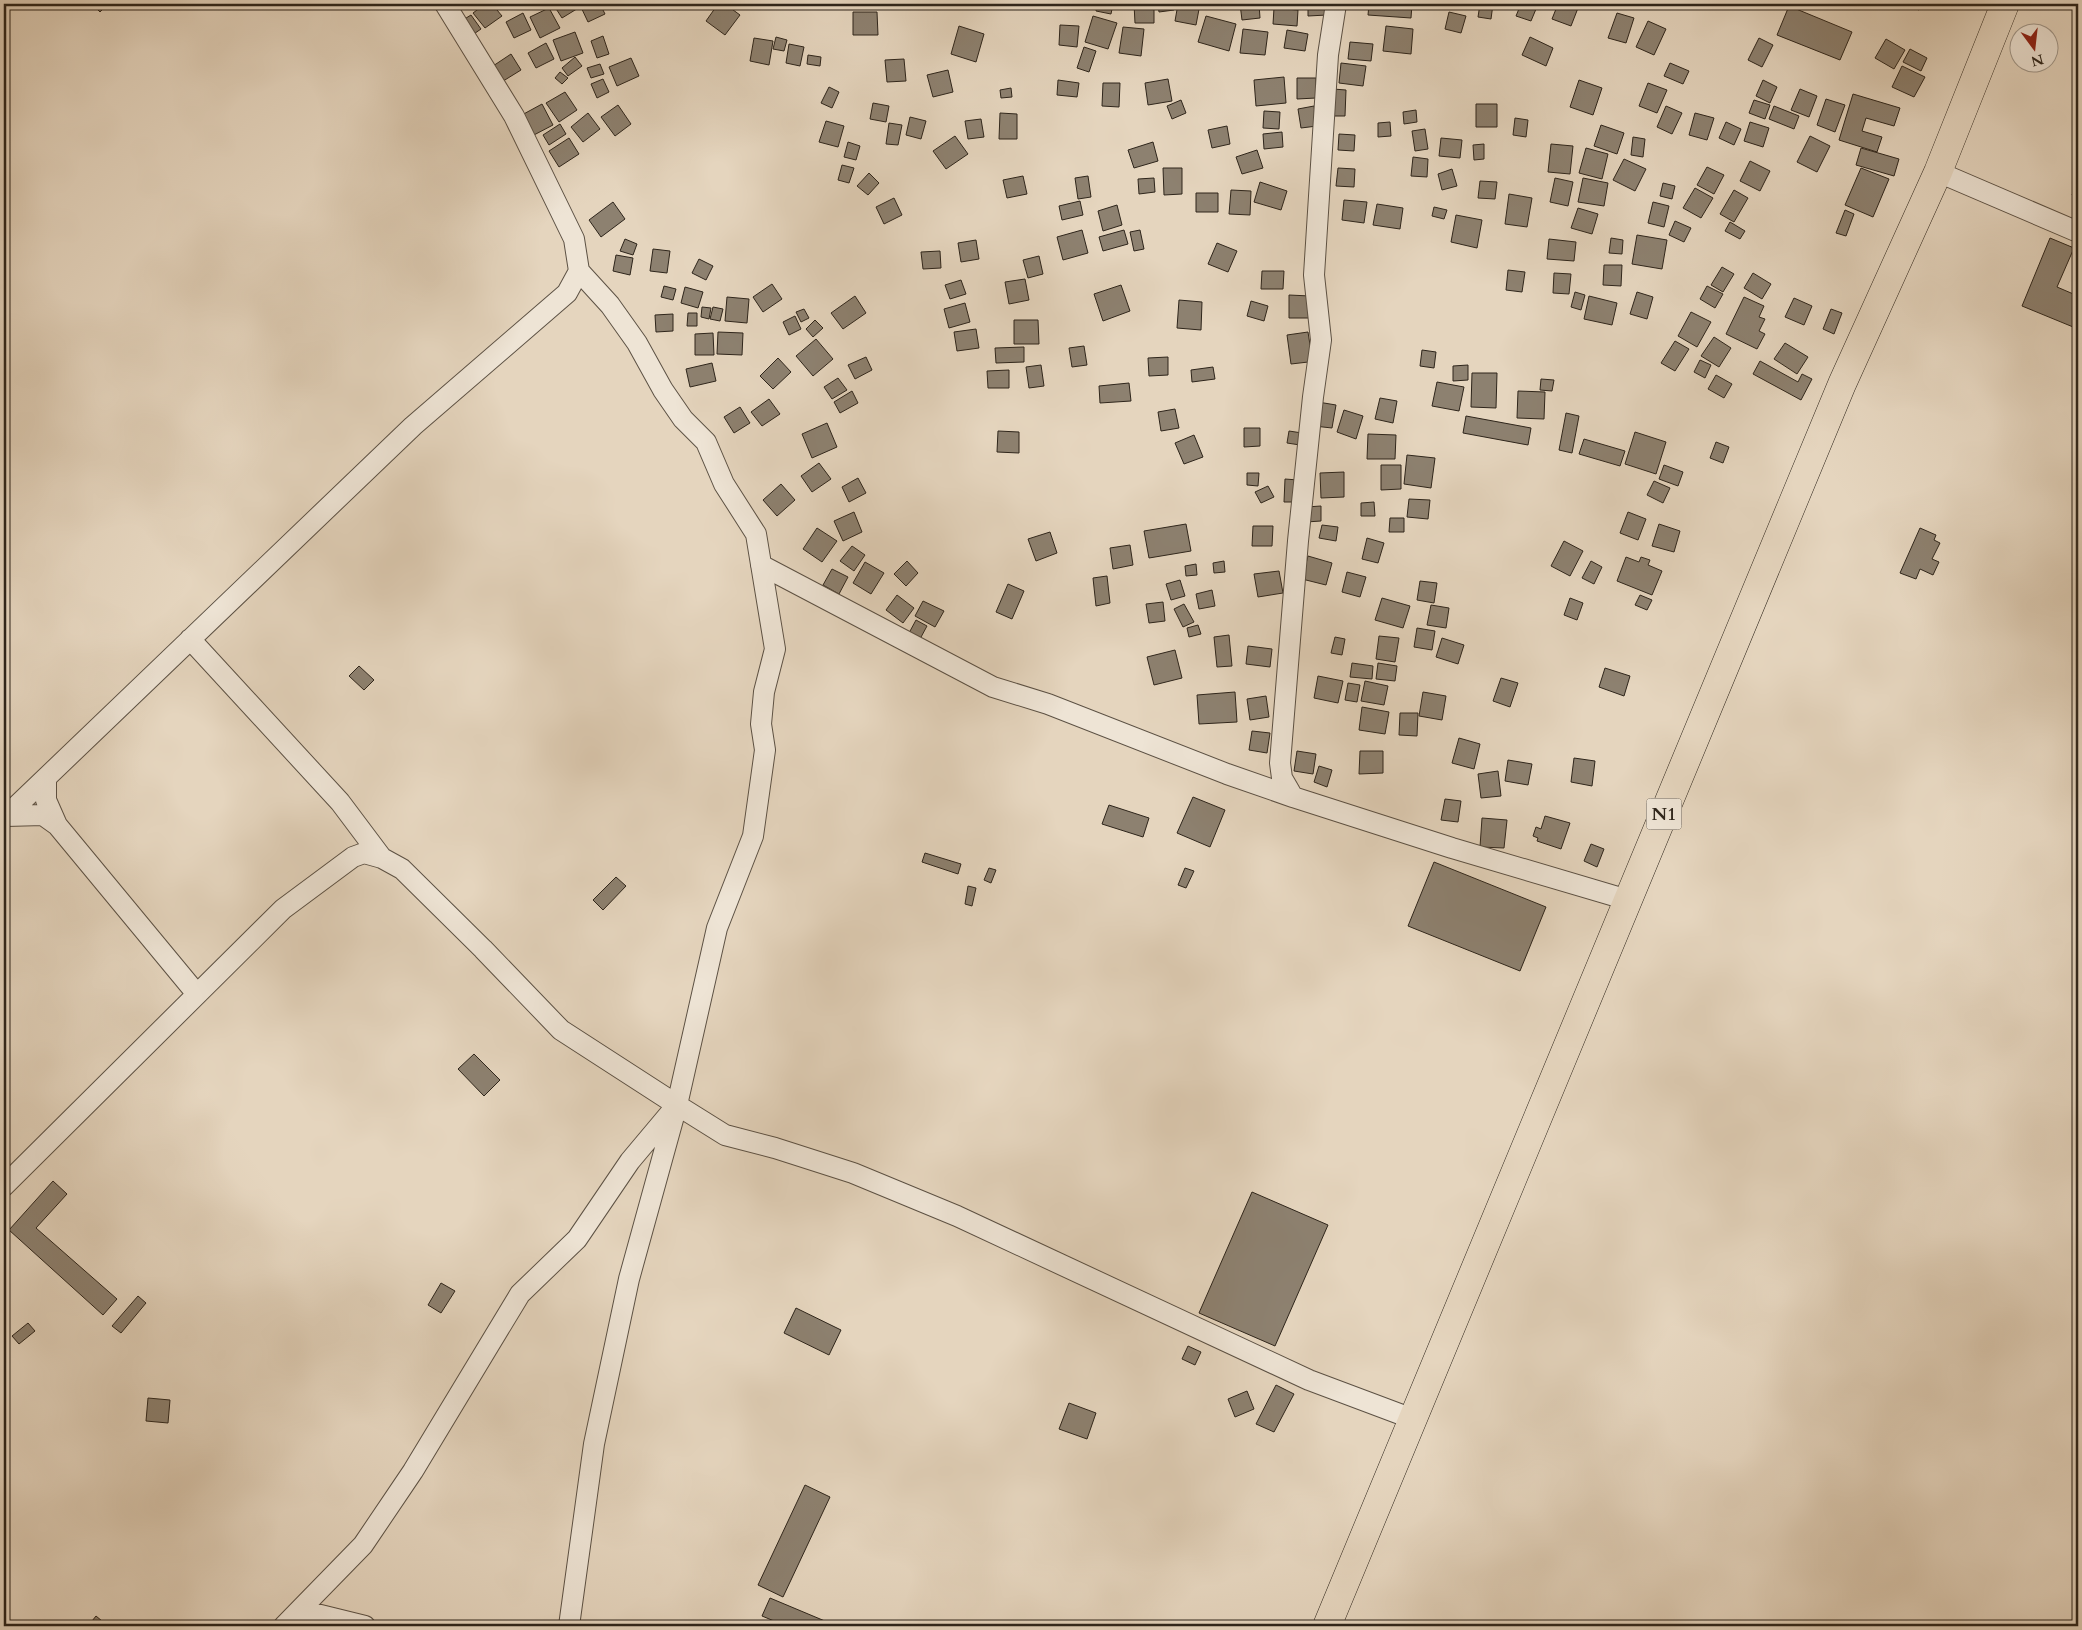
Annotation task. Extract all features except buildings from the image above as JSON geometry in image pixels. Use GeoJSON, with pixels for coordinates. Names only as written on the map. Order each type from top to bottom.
{"type":"FeatureCollection","features":[{"type":"Feature","properties":{"kind":"highway","name":"N1"},"geometry":{"type":"LineString","coordinates":[[1327,1626],[1842,384],[1938,172],[2005,4]]}},
{"type":"Feature","properties":{"kind":"street"},"geometry":{"type":"LineString","coordinates":[[445,4],[514,116],[574,239],[579,271],[610,306],[637,343],[663,390],[683,418],[706,442],[724,484],[756,534],[775,649],[764,692],[761,724],[765,750],[753,836],[717,928],[677,1105],[630,1279],[594,1444],[569,1626]]}},
{"type":"Feature","properties":{"kind":"street"},"geometry":{"type":"LineString","coordinates":[[1293,797],[1282,778],[1280,763],[1298,541],[1321,340],[1314,275],[1328,55],[1336,4]]}},
{"type":"Feature","properties":{"kind":"street"},"geometry":{"type":"LineString","coordinates":[[1938,172],[2078,232]]}},
{"type":"Feature","properties":{"kind":"street"},"geometry":{"type":"LineString","coordinates":[[5,817],[414,426],[567,293],[579,271]]}},
{"type":"Feature","properties":{"kind":"street"},"geometry":{"type":"LineString","coordinates":[[761,565],[993,687],[1048,704],[1227,774],[1293,797],[1452,848],[1628,900]]}},
{"type":"Feature","properties":{"kind":"street"},"geometry":{"type":"LineString","coordinates":[[190,639],[340,802],[382,858]]}},
{"type":"Feature","properties":{"kind":"street"},"geometry":{"type":"LineString","coordinates":[[46,778],[46,800],[57,825],[196,993]]}},
{"type":"Feature","properties":{"kind":"street"},"geometry":{"type":"LineString","coordinates":[[5,817],[43,816],[57,825]]}},
{"type":"Feature","properties":{"kind":"street"},"geometry":{"type":"LineString","coordinates":[[4,1186],[196,993],[283,909],[342,864],[364,853],[382,858],[402,870],[562,1030],[725,1135],[853,1173],[957,1216],[1309,1380],[1413,1418]]}},
{"type":"Feature","properties":{"kind":"street"},"geometry":{"type":"LineString","coordinates":[[284,1626],[363,1545],[413,1470],[520,1294],[577,1239],[630,1161],[677,1105]]}},
{"type":"Feature","properties":{"kind":"street"},"geometry":{"type":"LineString","coordinates":[[300,1610],[365,1626]]}}]}
